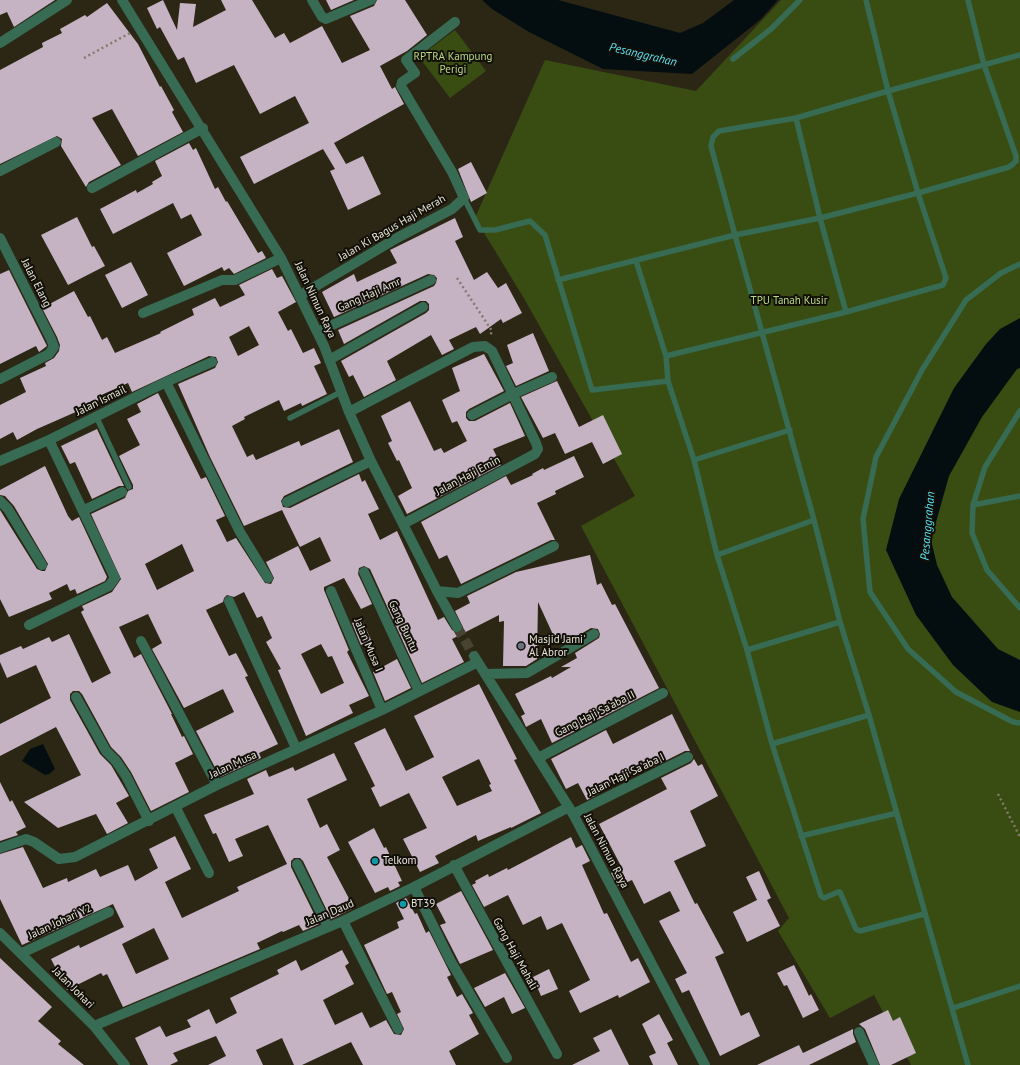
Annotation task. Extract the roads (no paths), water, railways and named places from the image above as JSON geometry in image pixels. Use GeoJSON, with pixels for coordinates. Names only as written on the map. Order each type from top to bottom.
{"type":"FeatureCollection","features":[{"type":"Feature","properties":{"kind":"street"},"geometry":{"type":"LineString","coordinates":[[0,43],[67,0]]}},
{"type":"Feature","properties":{"kind":"street","name":"Jalan Nimun Raya"},"geometry":{"type":"LineString","coordinates":[[122,0],[203,128],[281,258],[301,295],[329,360],[349,412],[371,461],[457,627]]}},
{"type":"Feature","properties":{"kind":"street"},"geometry":{"type":"LineString","coordinates":[[312,0],[322,17],[326,19],[371,0]]}},
{"type":"Feature","properties":{"kind":"street"},"geometry":{"type":"LineString","coordinates":[[455,22],[406,60],[415,73],[400,84],[452,172],[464,198]]}},
{"type":"Feature","properties":{"kind":"street"},"geometry":{"type":"LineString","coordinates":[[92,188],[203,128]]}},
{"type":"Feature","properties":{"kind":"street"},"geometry":{"type":"LineString","coordinates":[[0,171],[56,142]]}},
{"type":"Feature","properties":{"kind":"street","name":"Jalan Ki Bagus Haji Merah"},"geometry":{"type":"LineString","coordinates":[[301,295],[396,238],[452,209],[464,198]]}},
{"type":"Feature","properties":{"kind":"street","name":"Jalan Elang"},"geometry":{"type":"LineString","coordinates":[[0,238],[52,339],[54,347],[49,354],[0,379]]}},
{"type":"Feature","properties":{"kind":"street"},"geometry":{"type":"LineString","coordinates":[[143,313],[222,280],[235,280],[281,258]]}},
{"type":"Feature","properties":{"kind":"street","name":"Gang Haji Amr"},"geometry":{"type":"LineString","coordinates":[[317,332],[431,280]]}},
{"type":"Feature","properties":{"kind":"street"},"geometry":{"type":"LineString","coordinates":[[329,360],[423,307]]}},
{"type":"Feature","properties":{"kind":"street"},"geometry":{"type":"LineString","coordinates":[[349,412],[473,347],[479,346],[485,346],[492,351],[512,394]]}},
{"type":"Feature","properties":{"kind":"street","name":"Jalan Ismail"},"geometry":{"type":"LineString","coordinates":[[0,461],[49,440],[166,382],[212,362]]}},
{"type":"Feature","properties":{"kind":"street"},"geometry":{"type":"LineString","coordinates":[[472,415],[512,394],[552,377]]}},
{"type":"Feature","properties":{"kind":"street"},"geometry":{"type":"LineString","coordinates":[[166,382],[240,532],[268,578]]}},
{"type":"Feature","properties":{"kind":"street","name":"Jalan Haji Emin"},"geometry":{"type":"LineString","coordinates":[[403,524],[535,454],[538,450],[536,443],[512,394]]}},
{"type":"Feature","properties":{"kind":"street"},"geometry":{"type":"LineString","coordinates":[[29,625],[117,581],[49,440]]}},
{"type":"Feature","properties":{"kind":"street"},"geometry":{"type":"LineString","coordinates":[[287,502],[371,461]]}},
{"type":"Feature","properties":{"kind":"street"},"geometry":{"type":"LineString","coordinates":[[84,510],[125,490]]}},
{"type":"Feature","properties":{"kind":"street"},"geometry":{"type":"LineString","coordinates":[[0,501],[8,509],[42,565]]}},
{"type":"Feature","properties":{"kind":"street"},"geometry":{"type":"LineString","coordinates":[[437,591],[458,593],[554,546]]}},
{"type":"Feature","properties":{"kind":"street","name":"Gang Buntu"},"geometry":{"type":"LineString","coordinates":[[364,572],[419,691]]}},
{"type":"Feature","properties":{"kind":"street","name":"Jalan Musa I"},"geometry":{"type":"LineString","coordinates":[[331,591],[382,710]]}},
{"type":"Feature","properties":{"kind":"street"},"geometry":{"type":"LineString","coordinates":[[229,601],[296,748]]}},
{"type":"Feature","properties":{"kind":"street"},"geometry":{"type":"LineString","coordinates":[[486,674],[527,673],[594,634]]}},
{"type":"Feature","properties":{"kind":"street"},"geometry":{"type":"LineString","coordinates":[[141,641],[217,785]]}},
{"type":"Feature","properties":{"kind":"street","name":"Jalan Nimun Raya"},"geometry":{"type":"LineString","coordinates":[[476,659],[571,810],[705,1065]]}},
{"type":"Feature","properties":{"kind":"street","name":"Jalan Musa"},"geometry":{"type":"LineString","coordinates":[[0,848],[26,839],[34,842],[59,859],[75,857],[149,821],[217,785],[382,710],[476,659]]}},
{"type":"Feature","properties":{"kind":"street","name":"Gang Haji Sa'aba II"},"geometry":{"type":"LineString","coordinates":[[538,758],[663,693]]}},
{"type":"Feature","properties":{"kind":"street"},"geometry":{"type":"LineString","coordinates":[[76,696],[106,751],[123,771],[149,821]]}},
{"type":"Feature","properties":{"kind":"street","name":"Jalan Haji Sa'aba I"},"geometry":{"type":"LineString","coordinates":[[571,810],[688,757]]}},
{"type":"Feature","properties":{"kind":"street"},"geometry":{"type":"LineString","coordinates":[[175,806],[209,873]]}},
{"type":"Feature","properties":{"kind":"street","name":"Jalan Daud"},"geometry":{"type":"LineString","coordinates":[[94,1026],[343,921],[414,887],[454,865],[571,810]]}},
{"type":"Feature","properties":{"kind":"street"},"geometry":{"type":"LineString","coordinates":[[297,864],[328,927]]}},
{"type":"Feature","properties":{"kind":"street","name":"Gang Haji Mahali"},"geometry":{"type":"LineString","coordinates":[[454,865],[557,1054]]}},
{"type":"Feature","properties":{"kind":"street"},"geometry":{"type":"LineString","coordinates":[[414,887],[450,960],[507,1058]]}},
{"type":"Feature","properties":{"kind":"street","name":"Jalan Johari Y2"},"geometry":{"type":"LineString","coordinates":[[22,953],[109,912]]}},
{"type":"Feature","properties":{"kind":"street"},"geometry":{"type":"LineString","coordinates":[[343,921],[398,1029]]}},
{"type":"Feature","properties":{"kind":"street","name":"Jalan Johari"},"geometry":{"type":"LineString","coordinates":[[0,933],[22,953],[94,1026],[125,1065]]}},
{"type":"Feature","properties":{"kind":"street"},"geometry":{"type":"LineString","coordinates":[[859,1032],[874,1065]]}},
{"type":"Feature","properties":{"kind":"lane"},"geometry":{"type":"LineString","coordinates":[[733,59],[771,29],[800,0]]}},
{"type":"Feature","properties":{"kind":"lane"},"geometry":{"type":"LineString","coordinates":[[666,356],[940,288],[945,283],[946,278],[918,193],[888,91],[866,0]]}},
{"type":"Feature","properties":{"kind":"lane"},"geometry":{"type":"LineString","coordinates":[[558,280],[636,261],[735,234],[820,218],[918,193],[1009,167],[1016,161],[1016,156],[984,65],[968,0]]}},
{"type":"Feature","properties":{"kind":"lane"},"geometry":{"type":"LineString","coordinates":[[968,1065],[924,914],[869,715],[840,622],[790,430],[711,146],[713,137],[719,131],[796,118],[1020,55]]}},
{"type":"Feature","properties":{"kind":"lane"},"geometry":{"type":"LineString","coordinates":[[796,118],[820,218],[846,312]]}},
{"type":"Feature","properties":{"kind":"lane"},"geometry":{"type":"LineString","coordinates":[[464,198],[480,230],[495,230],[530,221],[545,235],[592,390],[668,381]]}},
{"type":"Feature","properties":{"kind":"lane"},"geometry":{"type":"LineString","coordinates":[[636,261],[666,356],[668,381],[694,460],[717,555],[747,650],[772,744],[822,897],[840,892],[856,929],[860,930],[924,914]]}},
{"type":"Feature","properties":{"kind":"lane"},"geometry":{"type":"LineString","coordinates":[[1020,264],[1001,273],[966,300],[922,370],[876,457],[863,519],[870,592],[908,649],[956,692],[1013,722],[1020,722]]}},
{"type":"Feature","properties":{"kind":"lane"},"geometry":{"type":"LineString","coordinates":[[290,418],[341,392]]}},
{"type":"Feature","properties":{"kind":"lane"},"geometry":{"type":"LineString","coordinates":[[1020,411],[985,467],[973,505],[972,533],[987,570],[1020,608]]}},
{"type":"Feature","properties":{"kind":"lane"},"geometry":{"type":"LineString","coordinates":[[96,416],[125,490]]}},
{"type":"Feature","properties":{"kind":"lane"},"geometry":{"type":"LineString","coordinates":[[694,460],[790,430]]}},
{"type":"Feature","properties":{"kind":"lane"},"geometry":{"type":"LineString","coordinates":[[973,505],[1020,496]]}},
{"type":"Feature","properties":{"kind":"lane"},"geometry":{"type":"LineString","coordinates":[[717,555],[814,520]]}},
{"type":"Feature","properties":{"kind":"lane"},"geometry":{"type":"LineString","coordinates":[[747,650],[840,622]]}},
{"type":"Feature","properties":{"kind":"lane"},"geometry":{"type":"LineString","coordinates":[[772,744],[869,715]]}},
{"type":"Feature","properties":{"kind":"lane"},"geometry":{"type":"LineString","coordinates":[[801,836],[897,813]]}},
{"type":"Feature","properties":{"kind":"lane"},"geometry":{"type":"LineString","coordinates":[[952,1008],[1020,986]]}},
{"type":"Feature","properties":{"kind":"water","name":"Pesanggrahan"},"geometry":{"type":"Polygon","coordinates":[[[482,0],[558,0],[680,33],[703,23],[734,0],[778,0],[760,20],[692,74],[603,69],[529,32],[492,9],[482,0]]]}},
{"type":"Feature","properties":{"kind":"water","name":"Pesanggrahan"},"geometry":{"type":"Polygon","coordinates":[[[1020,318],[1020,368],[1017,369],[982,417],[949,476],[931,540],[937,565],[952,597],[998,649],[1020,660],[1020,712],[992,702],[953,665],[916,615],[886,550],[899,499],[954,388],[986,344],[1000,329],[1020,318]]]}},
{"type":"Feature","properties":{"kind":"water"},"geometry":{"type":"Polygon","coordinates":[[[43,744],[55,769],[49,774],[45,775],[22,761],[30,749],[43,744]]]}},
{"type":"Feature","properties":{"kind":"tunnel"},"geometry":{"type":"LineString","coordinates":[[457,627],[474,656]]}},
{"type":"Feature","properties":{"kind":"place","name":"Masjid Jami' Al Abror"},"geometry":{"type":"Point","coordinates":[521,646]}},
{"type":"Feature","properties":{"kind":"place","name":"Telkom"},"geometry":{"type":"Point","coordinates":[375,861]}},
{"type":"Feature","properties":{"kind":"place","name":"BT39"},"geometry":{"type":"Point","coordinates":[403,904]}},
{"type":"Feature","properties":{"kind":"park label","name":"RPTRA Kampung Perigi"},"geometry":{"type":"Point","coordinates":[453,63]}},
{"type":"Feature","properties":{"kind":"park label","name":"TPU Tanah Kusir"},"geometry":{"type":"Point","coordinates":[789,301]}}]}
